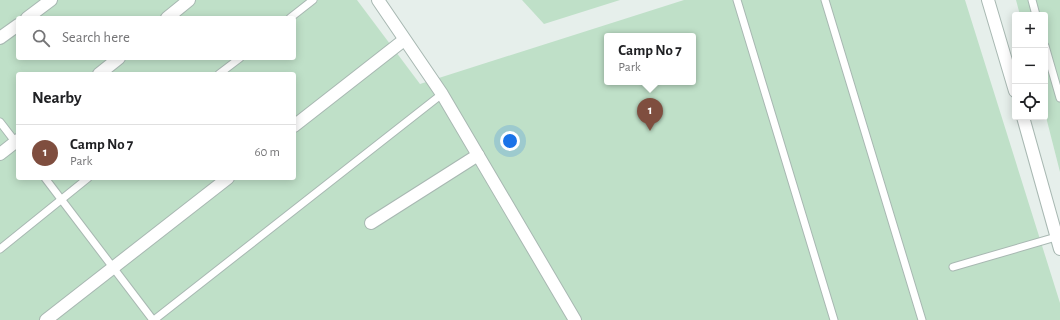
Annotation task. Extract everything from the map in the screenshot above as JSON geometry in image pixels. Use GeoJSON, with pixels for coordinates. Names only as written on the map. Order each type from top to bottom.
{"type":"FeatureCollection","features":[{"type":"Feature","properties":{"kind":"street"},"geometry":{"type":"LineString","coordinates":[[30,16],[51,0]]}},
{"type":"Feature","properties":{"kind":"street"},"geometry":{"type":"LineString","coordinates":[[169,16],[189,0]]}},
{"type":"Feature","properties":{"kind":"street"},"geometry":{"type":"LineString","coordinates":[[378,0],[442,94],[573,319]]}},
{"type":"Feature","properties":{"kind":"street"},"geometry":{"type":"LineString","coordinates":[[988,0],[1013,84]]}},
{"type":"Feature","properties":{"kind":"street"},"geometry":{"type":"LineString","coordinates":[[0,38],[16,26]]}},
{"type":"Feature","properties":{"kind":"street"},"geometry":{"type":"LineString","coordinates":[[296,124],[404,40]]}},
{"type":"Feature","properties":{"kind":"street"},"geometry":{"type":"LineString","coordinates":[[101,72],[116,60]]}},
{"type":"Feature","properties":{"kind":"street"},"geometry":{"type":"LineString","coordinates":[[1024,120],[1060,249]]}},
{"type":"Feature","properties":{"kind":"street"},"geometry":{"type":"LineString","coordinates":[[0,154],[16,143]]}},
{"type":"Feature","properties":{"kind":"street"},"geometry":{"type":"LineString","coordinates":[[371,223],[478,155]]}},
{"type":"Feature","properties":{"kind":"street"},"geometry":{"type":"LineString","coordinates":[[46,320],[225,180]]}},
{"type":"Feature","properties":{"kind":"lane"},"geometry":{"type":"LineString","coordinates":[[293,16],[313,0]]}},
{"type":"Feature","properties":{"kind":"lane"},"geometry":{"type":"LineString","coordinates":[[737,0],[834,320]]}},
{"type":"Feature","properties":{"kind":"lane"},"geometry":{"type":"LineString","coordinates":[[825,0],[922,320]]}},
{"type":"Feature","properties":{"kind":"lane"},"geometry":{"type":"LineString","coordinates":[[1032,0],[1035,12]]}},
{"type":"Feature","properties":{"kind":"lane"},"geometry":{"type":"LineString","coordinates":[[1046,48],[1060,98]]}},
{"type":"Feature","properties":{"kind":"lane"},"geometry":{"type":"LineString","coordinates":[[222,72],[237,60]]}},
{"type":"Feature","properties":{"kind":"lane"},"geometry":{"type":"LineString","coordinates":[[47,180],[153,320],[442,94]]}},
{"type":"Feature","properties":{"kind":"lane"},"geometry":{"type":"LineString","coordinates":[[0,122],[16,141]]}},
{"type":"Feature","properties":{"kind":"lane"},"geometry":{"type":"LineString","coordinates":[[0,249],[86,180]]}},
{"type":"Feature","properties":{"kind":"lane"},"geometry":{"type":"LineString","coordinates":[[953,267],[1056,237]]}},
{"type":"Feature","properties":{"kind":"green space"},"geometry":{"type":"Polygon","coordinates":[[[0,0],[357,0],[420,84],[684,0],[965,0],[1060,303],[1060,320],[0,320],[0,0]]]}},
{"type":"Feature","properties":{"kind":"green space"},"geometry":{"type":"Polygon","coordinates":[[[522,0],[620,0],[544,24],[522,0]]]}},
{"type":"Feature","properties":{"kind":"green space"},"geometry":{"type":"Polygon","coordinates":[[[1016,0],[1060,0],[1060,172],[1047,120],[1048,120],[1048,12],[1019,12],[1016,0]]]}},
{"type":"Feature","properties":{"kind":"place","name":"Camp No 7"},"geometry":{"type":"Point","coordinates":[650,131]}}]}
